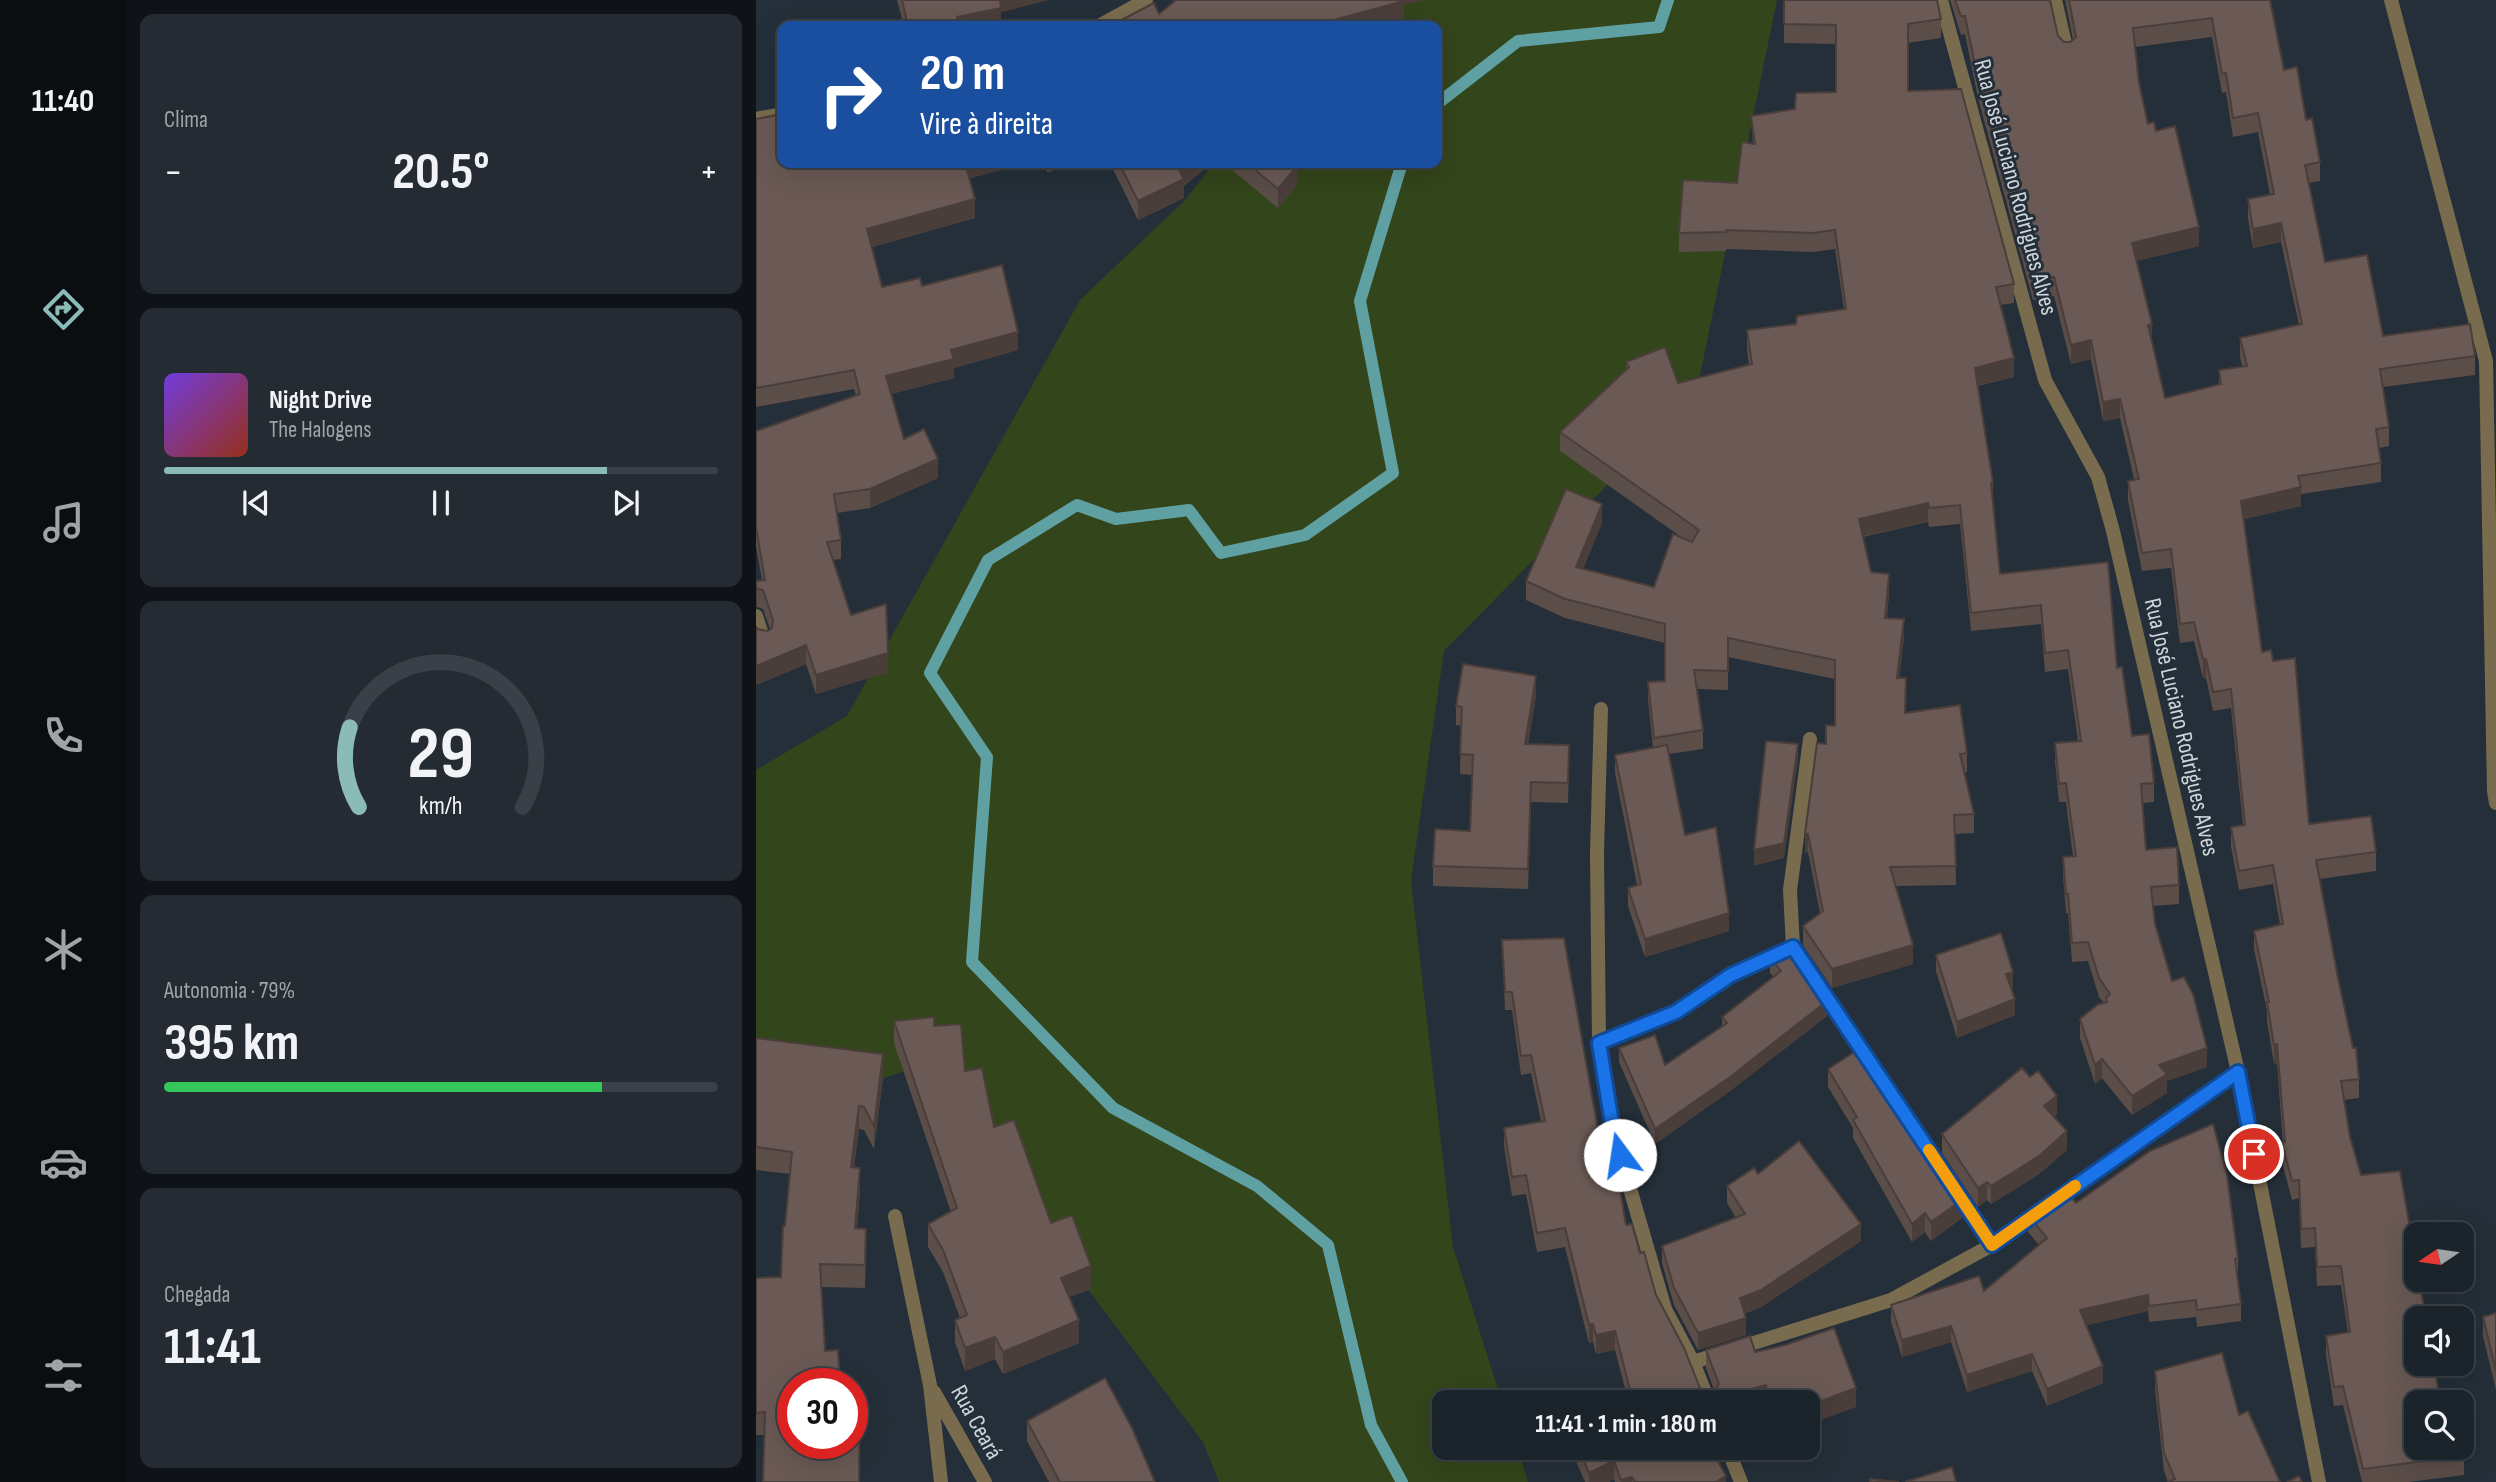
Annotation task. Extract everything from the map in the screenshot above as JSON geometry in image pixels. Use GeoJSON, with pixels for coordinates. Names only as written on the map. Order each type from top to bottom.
{"type":"FeatureCollection","features":[{"type":"Feature","properties":{"kind":"street"},"geometry":{"type":"LineString","coordinates":[[1108,21],[1146,0]]}},
{"type":"Feature","properties":{"kind":"street","name":"Rua José Luciano Rodrigues Alves"},"geometry":{"type":"LineString","coordinates":[[1941,0],[2045,380],[2098,477],[2113,531],[2238,1072],[2319,1482]]}},
{"type":"Feature","properties":{"kind":"street"},"geometry":{"type":"LineString","coordinates":[[2055,0],[2067,52]]}},
{"type":"Feature","properties":{"kind":"street"},"geometry":{"type":"LineString","coordinates":[[2391,0],[2486,361],[2496,803]]}},
{"type":"Feature","properties":{"kind":"street"},"geometry":{"type":"LineString","coordinates":[[756,119],[777,115]]}},
{"type":"Feature","properties":{"kind":"street"},"geometry":{"type":"LineString","coordinates":[[756,616],[764,642]]}},
{"type":"Feature","properties":{"kind":"street"},"geometry":{"type":"LineString","coordinates":[[1601,709],[1597,853],[1599,1043],[1613,1130],[1665,1309],[1693,1362],[1704,1390]]}},
{"type":"Feature","properties":{"kind":"street"},"geometry":{"type":"LineString","coordinates":[[1810,739],[1790,890],[1793,947],[1992,1245]]}},
{"type":"Feature","properties":{"kind":"street"},"geometry":{"type":"LineString","coordinates":[[1599,1043],[1676,1012],[1731,975],[1793,947]]}},
{"type":"Feature","properties":{"kind":"street"},"geometry":{"type":"LineString","coordinates":[[1693,1362],[1891,1300],[1992,1245],[2238,1072]]}},
{"type":"Feature","properties":{"kind":"street"},"geometry":{"type":"LineString","coordinates":[[895,1216],[930,1385],[941,1482]]}},
{"type":"Feature","properties":{"kind":"street","name":"Rua Ceará"},"geometry":{"type":"LineString","coordinates":[[930,1385],[985,1482]]}},
{"type":"Feature","properties":{"kind":"street"},"geometry":{"type":"LineString","coordinates":[[1732,1460],[1741,1482]]}},
{"type":"Feature","properties":{"kind":"green space"},"geometry":{"type":"Polygon","coordinates":[[[1340,0],[1777,0],[1696,395],[1444,651],[1411,881],[1453,1247],[1498,1390],[1432,1390],[1432,1460],[1521,1460],[1528,1482],[1219,1482],[1203,1442],[918,1067],[768,1115],[756,1139],[756,770],[847,716],[1080,300],[1186,199],[1210,168],[1442,168],[1442,21],[1322,21],[1340,0]]]}},
{"type":"Feature","properties":{"kind":"building"},"geometry":{"type":"Polygon","coordinates":[[[902,0],[1000,0],[1001,8],[957,17],[958,21],[907,21],[902,0]]]}},
{"type":"Feature","properties":{"kind":"building"},"geometry":{"type":"Polygon","coordinates":[[[1176,0],[1404,0],[1330,21],[1120,21],[1154,3],[1159,14],[1176,0]]]}},
{"type":"Feature","properties":{"kind":"building"},"geometry":{"type":"Polygon","coordinates":[[[1784,0],[1937,0],[1941,19],[1908,24],[1908,91],[1961,89],[2014,284],[1996,287],[2014,358],[1975,368],[1993,483],[2000,574],[2108,562],[2117,668],[2122,667],[2132,736],[2149,734],[2154,783],[2141,784],[2146,850],[2177,847],[2179,885],[2151,887],[2155,924],[2172,981],[2184,977],[2193,994],[2207,1048],[2159,1065],[2167,1074],[2132,1096],[2102,1059],[2095,1065],[2080,1019],[2097,1005],[2107,1002],[2106,998],[2110,994],[2099,978],[2088,942],[2072,943],[2066,894],[2063,857],[2076,856],[2066,783],[2059,784],[2055,743],[2081,741],[2068,650],[2045,653],[2041,605],[1971,613],[1960,505],[1929,508],[1928,503],[1859,519],[1871,572],[1889,574],[1885,618],[1904,619],[1897,678],[1906,678],[1905,713],[1960,705],[1967,753],[1960,754],[1974,814],[1954,815],[1956,866],[1890,867],[1913,945],[1832,969],[1803,926],[1823,911],[1808,834],[1805,834],[1817,743],[1826,744],[1826,725],[1835,726],[1835,660],[1728,638],[1728,671],[1694,670],[1703,730],[1654,738],[1648,682],[1665,681],[1665,624],[1565,599],[1526,581],[1566,489],[1602,504],[1576,567],[1654,587],[1673,534],[1692,542],[1699,530],[1560,432],[1629,367],[1626,362],[1665,347],[1678,383],[1752,364],[1747,330],[1796,324],[1797,316],[1846,309],[1835,230],[1813,233],[1726,230],[1679,233],[1683,180],[1737,183],[1742,142],[1755,144],[1751,116],[1795,109],[1796,93],[1836,92],[1836,25],[1784,24],[1784,0]]]}},
{"type":"Feature","properties":{"kind":"building"},"geometry":{"type":"Polygon","coordinates":[[[1955,0],[2050,0],[2058,36],[2064,42],[2070,42],[2076,37],[2069,0],[2270,0],[2284,70],[2297,67],[2306,120],[2312,118],[2320,162],[2305,165],[2325,262],[2367,255],[2383,336],[2470,324],[2475,356],[2380,369],[2389,427],[2376,429],[2381,463],[2298,476],[2301,487],[2241,501],[2262,652],[2271,650],[2273,661],[2295,658],[2309,824],[2371,816],[2376,852],[2316,860],[2338,978],[2353,1048],[2356,1048],[2359,1079],[2341,1081],[2350,1137],[2361,1175],[2400,1171],[2409,1222],[2404,1222],[2404,1292],[2421,1292],[2424,1306],[2404,1306],[2404,1376],[2436,1376],[2438,1390],[2404,1390],[2404,1460],[2433,1460],[2363,1469],[2343,1386],[2334,1387],[2326,1336],[2350,1332],[2341,1266],[2317,1267],[2315,1228],[2301,1229],[2299,1180],[2292,1181],[2282,1143],[2285,1142],[2277,1044],[2274,1045],[2269,1002],[2254,931],[2283,924],[2273,865],[2239,871],[2231,827],[2245,825],[2231,689],[2213,692],[2194,622],[2180,624],[2171,549],[2142,553],[2128,481],[2139,479],[2120,399],[2103,402],[2091,340],[2071,345],[2054,277],[2033,281],[1978,79],[1965,16],[1961,16],[1955,0]],[[2212,18],[2133,28],[2139,83],[2148,124],[2154,122],[2156,131],[2175,126],[2199,227],[2132,243],[2152,324],[2148,325],[2165,398],[2221,384],[2219,370],[2247,366],[2240,338],[2302,324],[2281,223],[2253,229],[2248,199],[2274,194],[2258,113],[2233,118],[2226,73],[2222,74],[2212,18]]]}},
{"type":"Feature","properties":{"kind":"building"},"geometry":{"type":"Polygon","coordinates":[[[777,115],[777,168],[966,168],[975,199],[867,229],[882,287],[920,278],[922,286],[1002,265],[1018,332],[951,350],[954,359],[886,376],[904,439],[924,429],[938,459],[870,489],[834,494],[841,540],[827,542],[851,615],[886,604],[888,653],[816,675],[806,645],[756,666],[756,626],[757,629],[768,631],[772,628],[773,620],[763,590],[756,588],[756,581],[765,580],[756,527],[756,431],[860,394],[854,370],[756,388],[756,119],[777,115]]]}},
{"type":"Feature","properties":{"kind":"building"},"geometry":{"type":"Polygon","coordinates":[[[1122,168],[1182,168],[1179,170],[1184,179],[1138,201],[1122,168]]]}},
{"type":"Feature","properties":{"kind":"building"},"geometry":{"type":"Polygon","coordinates":[[[1253,168],[1295,168],[1278,189],[1253,168]]]}},
{"type":"Feature","properties":{"kind":"building"},"geometry":{"type":"Polygon","coordinates":[[[1463,664],[1536,676],[1525,744],[1569,745],[1568,783],[1531,782],[1528,869],[1433,866],[1435,829],[1470,831],[1473,755],[1460,754],[1462,707],[1456,706],[1463,664]]]}},
{"type":"Feature","properties":{"kind":"building"},"geometry":{"type":"Polygon","coordinates":[[[1766,741],[1798,744],[1784,843],[1754,850],[1766,741]]]}},
{"type":"Feature","properties":{"kind":"building"},"geometry":{"type":"Polygon","coordinates":[[[1667,745],[1685,835],[1716,827],[1729,913],[1645,939],[1628,888],[1641,884],[1615,755],[1667,745]]]}},
{"type":"Feature","properties":{"kind":"building"},"geometry":{"type":"Polygon","coordinates":[[[2001,933],[2013,972],[2006,974],[2015,999],[1957,1022],[1936,955],[2001,933]]]}},
{"type":"Feature","properties":{"kind":"building"},"geometry":{"type":"Polygon","coordinates":[[[1564,938],[1608,1186],[1619,1184],[1626,1225],[1632,1224],[1640,1253],[1644,1252],[1656,1295],[1703,1390],[1630,1390],[1615,1331],[1596,1335],[1593,1324],[1589,1325],[1565,1228],[1537,1233],[1526,1175],[1512,1177],[1504,1128],[1545,1121],[1531,1055],[1521,1056],[1512,992],[1505,992],[1502,940],[1564,938]]]}},
{"type":"Feature","properties":{"kind":"building"},"geometry":{"type":"Polygon","coordinates":[[[1790,944],[1827,1001],[1730,1077],[1655,1129],[1619,1048],[1655,1035],[1665,1065],[1727,1023],[1722,1017],[1781,971],[1770,958],[1790,944]]]}},
{"type":"Feature","properties":{"kind":"building"},"geometry":{"type":"Polygon","coordinates":[[[934,1017],[934,1026],[961,1024],[965,1071],[982,1068],[994,1127],[1014,1120],[1051,1223],[1072,1215],[1091,1266],[1061,1278],[1079,1320],[1003,1352],[995,1337],[965,1348],[955,1320],[967,1315],[943,1250],[928,1224],[957,1208],[894,1021],[934,1017]]]}},
{"type":"Feature","properties":{"kind":"building"},"geometry":{"type":"Polygon","coordinates":[[[756,1038],[883,1054],[874,1126],[864,1107],[859,1106],[851,1167],[860,1168],[855,1228],[866,1229],[865,1265],[820,1264],[825,1351],[838,1350],[839,1368],[777,1368],[777,1459],[859,1459],[859,1482],[763,1482],[765,1412],[756,1413],[756,1278],[781,1277],[783,1226],[792,1152],[756,1147],[756,1038]]]}},
{"type":"Feature","properties":{"kind":"building"},"geometry":{"type":"Polygon","coordinates":[[[1861,1048],[1962,1200],[1931,1222],[1925,1213],[1912,1224],[1853,1120],[1857,1117],[1828,1069],[1861,1048]]]}},
{"type":"Feature","properties":{"kind":"building"},"geometry":{"type":"Polygon","coordinates":[[[2022,1068],[2030,1077],[2038,1071],[2057,1096],[2044,1106],[2067,1131],[2039,1156],[1991,1186],[1987,1182],[1978,1188],[1942,1134],[2022,1068]]]}},
{"type":"Feature","properties":{"kind":"building"},"geometry":{"type":"Polygon","coordinates":[[[2213,1124],[2227,1175],[2241,1304],[2197,1310],[2196,1300],[2149,1306],[2148,1295],[2080,1310],[2103,1366],[2047,1389],[2032,1354],[1967,1375],[1951,1326],[1902,1340],[1891,1305],[1979,1276],[1984,1291],[2047,1238],[2028,1215],[2064,1189],[2076,1203],[2150,1151],[2213,1124]]]}},
{"type":"Feature","properties":{"kind":"building"},"geometry":{"type":"Polygon","coordinates":[[[1799,1141],[1861,1224],[1761,1290],[1740,1298],[1746,1318],[1698,1333],[1674,1288],[1662,1246],[1745,1214],[1727,1186],[1754,1168],[1758,1174],[1799,1141]]]}},
{"type":"Feature","properties":{"kind":"building"},"geometry":{"type":"Polygon","coordinates":[[[2496,1313],[2496,1371],[2483,1317],[2496,1313]]]}},
{"type":"Feature","properties":{"kind":"building"},"geometry":{"type":"Polygon","coordinates":[[[1834,1328],[1856,1388],[1820,1402],[1820,1390],[1767,1390],[1766,1385],[1747,1390],[1714,1390],[1719,1384],[1706,1350],[1750,1336],[1755,1352],[1834,1328]]]}},
{"type":"Feature","properties":{"kind":"building"},"geometry":{"type":"Polygon","coordinates":[[[2222,1353],[2239,1415],[2248,1411],[2280,1482],[2167,1482],[2175,1479],[2164,1453],[2155,1371],[2222,1353]]]}},
{"type":"Feature","properties":{"kind":"building"},"geometry":{"type":"Polygon","coordinates":[[[1105,1378],[1132,1428],[1155,1482],[1060,1482],[1027,1421],[1105,1378]]]}},
{"type":"Feature","properties":{"kind":"building"},"geometry":{"type":"Polygon","coordinates":[[[1584,1460],[1717,1460],[1726,1476],[1716,1482],[1635,1482],[1632,1477],[1621,1480],[1614,1461],[1589,1473],[1584,1460]]]}},
{"type":"Feature","properties":{"kind":"building"},"geometry":{"type":"Polygon","coordinates":[[[1952,1467],[1956,1482],[1905,1482],[1952,1467]]]}},
{"type":"Feature","properties":{"kind":"building"},"geometry":{"type":"Polygon","coordinates":[[[2299,1476],[2302,1482],[2287,1482],[2299,1476]]]}},
{"type":"Feature","properties":{"kind":"building"},"geometry":{"type":"Polygon","coordinates":[[[1870,1479],[1899,1482],[1870,1482],[1870,1479]]]}},
{"type":"Feature","properties":{"kind":"waterway"},"geometry":{"type":"LineString","coordinates":[[1442,100],[1518,41],[1659,27],[1668,0]]}},
{"type":"Feature","properties":{"kind":"waterway"},"geometry":{"type":"LineString","coordinates":[[1400,168],[1360,301],[1393,473],[1305,535],[1221,553],[1189,510],[1116,519],[1077,505],[988,560],[930,673],[987,757],[972,962],[1113,1108],[1257,1186],[1328,1245],[1371,1425],[1402,1482]]}},
{"type":"Feature","properties":{"kind":"slow traffic"},"geometry":{"type":"LineString","coordinates":[[1929,1150],[1992,1245],[2075,1186]]}},
{"type":"Feature","properties":{"kind":"route"},"geometry":{"type":"LineString","coordinates":[[1620,1155],[1613,1130],[1599,1043],[1676,1012],[1731,975],[1793,947],[1992,1245],[2238,1072],[2254,1154]]}}]}
